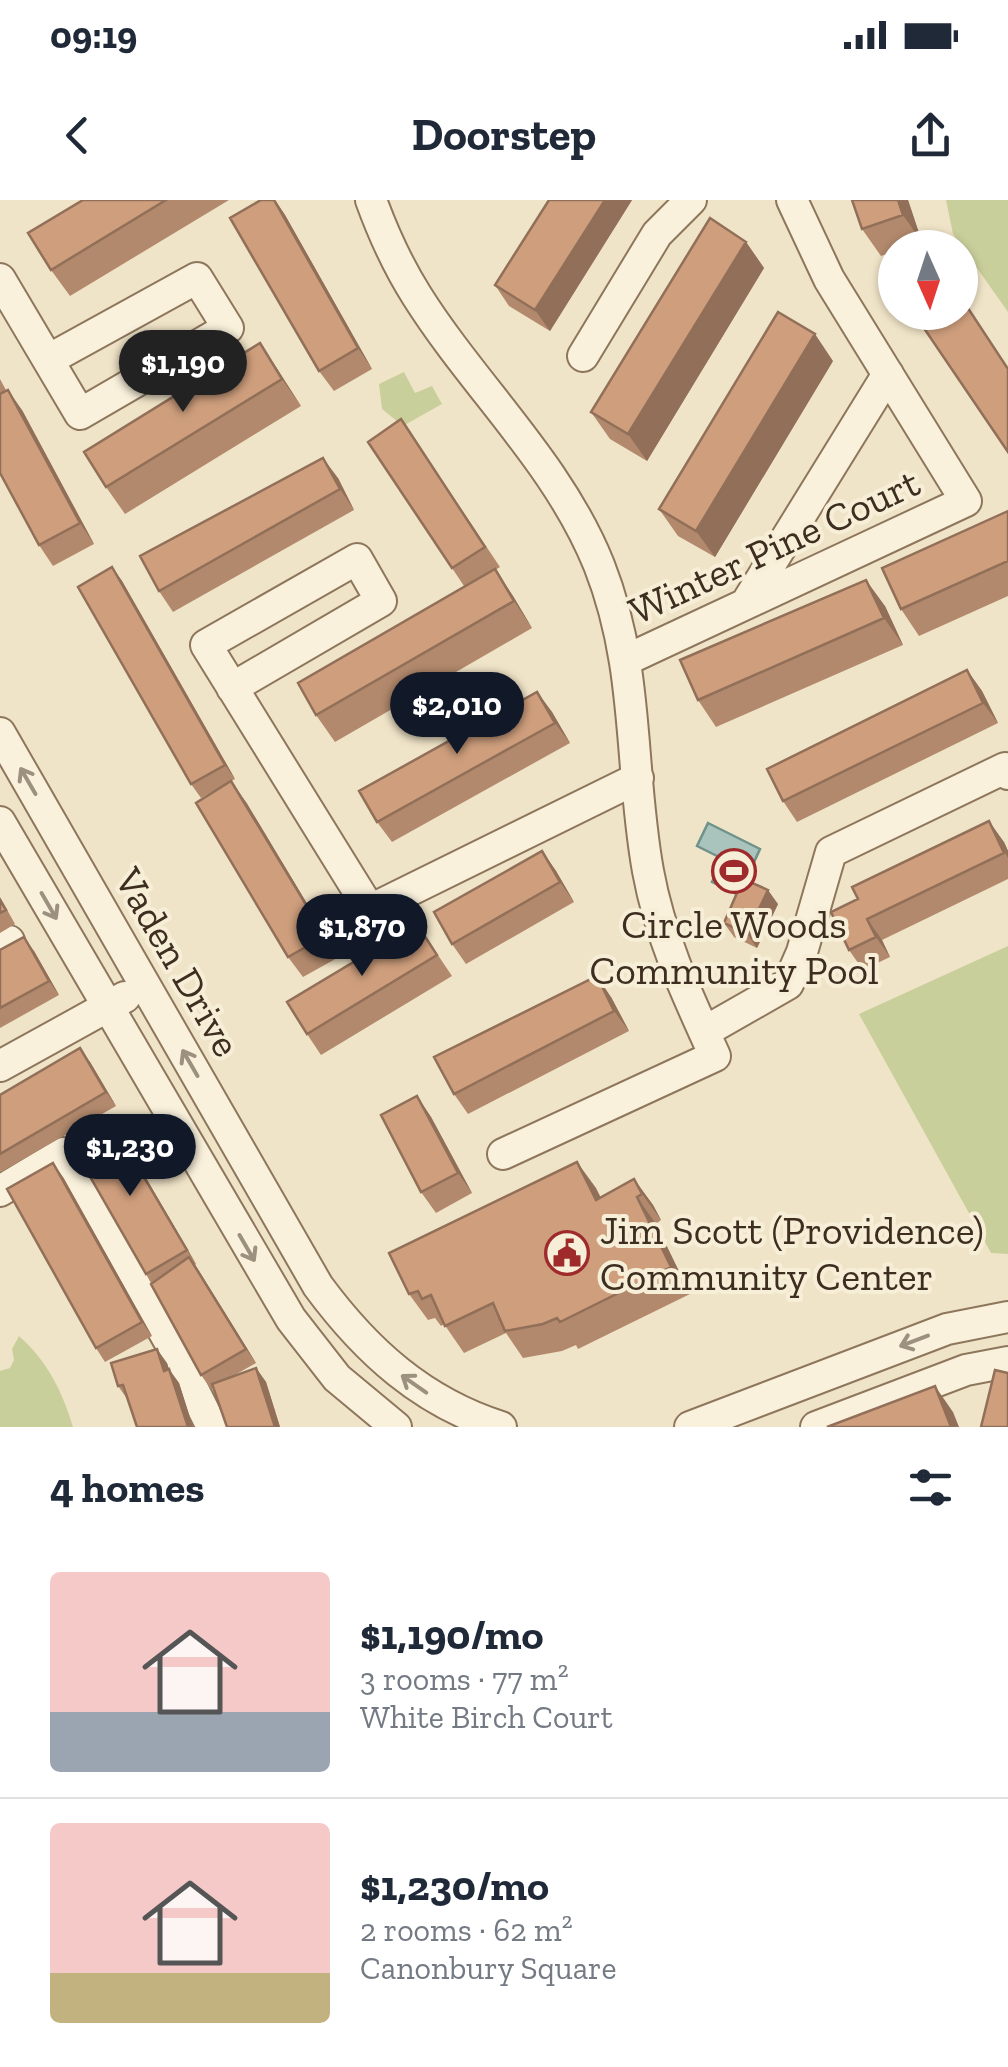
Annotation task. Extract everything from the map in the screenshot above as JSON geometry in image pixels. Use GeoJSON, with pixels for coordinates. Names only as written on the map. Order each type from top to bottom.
{"type":"FeatureCollection","features":[{"type":"Feature","properties":{"kind":"street"},"geometry":{"type":"LineString","coordinates":[[371,200],[415,293],[550,472],[599,565],[626,660],[641,820],[657,913],[673,966],[709,1044]]}},
{"type":"Feature","properties":{"kind":"street"},"geometry":{"type":"LineString","coordinates":[[583,356],[657,234],[691,200]]}},
{"type":"Feature","properties":{"kind":"street","name":"Winter Pine Court"},"geometry":{"type":"LineString","coordinates":[[626,660],[966,501],[829,279],[792,200]]}},
{"type":"Feature","properties":{"kind":"street"},"geometry":{"type":"LineString","coordinates":[[0,279],[48,360],[80,414],[228,328],[197,278],[48,360]]}},
{"type":"Feature","properties":{"kind":"street"},"geometry":{"type":"LineString","coordinates":[[746,602],[888,374]]}},
{"type":"Feature","properties":{"kind":"street"},"geometry":{"type":"LineString","coordinates":[[232,688],[381,601],[357,559],[206,646],[232,688],[370,910],[638,778]]}},
{"type":"Feature","properties":{"kind":"street","name":"Vaden Drive"},"geometry":{"type":"LineString","coordinates":[[0,733],[318,1286],[370,1349],[425,1393],[501,1427]]}},
{"type":"Feature","properties":{"kind":"street"},"geometry":{"type":"LineString","coordinates":[[503,1154],[709,1044],[788,984],[802,952],[831,852],[1005,768],[1008,774]]}},
{"type":"Feature","properties":{"kind":"street","name":"Vaden Drive"},"geometry":{"type":"LineString","coordinates":[[0,822],[258,1268],[310,1346],[337,1378],[396,1427]]}},
{"type":"Feature","properties":{"kind":"street"},"geometry":{"type":"LineString","coordinates":[[0,1066],[145,986]]}},
{"type":"Feature","properties":{"kind":"street"},"geometry":{"type":"LineString","coordinates":[[0,1191],[63,1153],[169,1341],[212,1427]]}},
{"type":"Feature","properties":{"kind":"street"},"geometry":{"type":"LineString","coordinates":[[690,1427],[947,1329],[1008,1317]]}},
{"type":"Feature","properties":{"kind":"street"},"geometry":{"type":"LineString","coordinates":[[816,1427],[966,1370],[1008,1362]]}},
{"type":"Feature","properties":{"kind":"green space"},"geometry":{"type":"Polygon","coordinates":[[[946,200],[1008,200],[1008,312],[978,269],[978,230],[952,230],[946,200]]]}},
{"type":"Feature","properties":{"kind":"green space"},"geometry":{"type":"Polygon","coordinates":[[[404,372],[415,393],[432,386],[442,404],[403,426],[382,409],[379,384],[404,372]]]}},
{"type":"Feature","properties":{"kind":"green space"},"geometry":{"type":"Polygon","coordinates":[[[1008,946],[1008,1254],[991,1253],[859,1014],[1008,946]]]}},
{"type":"Feature","properties":{"kind":"green space"},"geometry":{"type":"Polygon","coordinates":[[[19,1336],[52,1377],[73,1427],[0,1427],[0,1371],[10,1368],[14,1360],[12,1349],[19,1336]]]}},
{"type":"Feature","properties":{"kind":"water","name":"Circle Woods Community Pool"},"geometry":{"type":"Polygon","coordinates":[[[708,823],[760,849],[739,895],[712,882],[723,859],[697,846],[708,823]]]}},
{"type":"Feature","properties":{"kind":"building"},"geometry":{"type":"Polygon","coordinates":[[[83,200],[166,200],[51,270],[28,233],[83,200]]]}},
{"type":"Feature","properties":{"kind":"building"},"geometry":{"type":"Polygon","coordinates":[[[261,200],[274,200],[358,348],[319,371],[230,218],[261,200]]]}},
{"type":"Feature","properties":{"kind":"building"},"geometry":{"type":"Polygon","coordinates":[[[549,200],[605,200],[535,310],[495,285],[549,200]]]}},
{"type":"Feature","properties":{"kind":"building"},"geometry":{"type":"Polygon","coordinates":[[[852,200],[898,200],[903,215],[862,229],[852,200]]]}},
{"type":"Feature","properties":{"kind":"building"},"geometry":{"type":"Polygon","coordinates":[[[710,218],[746,242],[628,434],[591,412],[710,218]]]}},
{"type":"Feature","properties":{"kind":"building"},"geometry":{"type":"Polygon","coordinates":[[[778,312],[815,334],[696,531],[659,509],[778,312]]]}},
{"type":"Feature","properties":{"kind":"building"},"geometry":{"type":"Polygon","coordinates":[[[978,323],[1008,369],[1008,452],[925,330],[978,330],[978,323]]]}},
{"type":"Feature","properties":{"kind":"building"},"geometry":{"type":"Polygon","coordinates":[[[260,343],[282,379],[106,487],[84,452],[260,343]]]}},
{"type":"Feature","properties":{"kind":"building"},"geometry":{"type":"Polygon","coordinates":[[[8,390],[80,523],[39,545],[0,473],[0,394],[8,390]]]}},
{"type":"Feature","properties":{"kind":"building"},"geometry":{"type":"Polygon","coordinates":[[[401,419],[485,547],[452,568],[368,442],[401,419]]]}},
{"type":"Feature","properties":{"kind":"building"},"geometry":{"type":"Polygon","coordinates":[[[323,458],[340,489],[159,591],[140,556],[323,458]]]}},
{"type":"Feature","properties":{"kind":"building"},"geometry":{"type":"Polygon","coordinates":[[[1008,511],[1008,561],[901,609],[882,568],[1008,511]]]}},
{"type":"Feature","properties":{"kind":"building"},"geometry":{"type":"Polygon","coordinates":[[[112,567],[225,765],[191,784],[78,587],[112,567]]]}},
{"type":"Feature","properties":{"kind":"building"},"geometry":{"type":"Polygon","coordinates":[[[495,569],[514,601],[316,715],[298,683],[495,569]]]}},
{"type":"Feature","properties":{"kind":"building"},"geometry":{"type":"Polygon","coordinates":[[[866,580],[884,618],[698,700],[680,660],[866,580]]]}},
{"type":"Feature","properties":{"kind":"building"},"geometry":{"type":"Polygon","coordinates":[[[967,670],[983,703],[783,801],[767,769],[967,670]]]}},
{"type":"Feature","properties":{"kind":"building"},"geometry":{"type":"Polygon","coordinates":[[[537,692],[555,723],[377,822],[359,791],[537,692]]]}},
{"type":"Feature","properties":{"kind":"building"},"geometry":{"type":"Polygon","coordinates":[[[231,781],[325,936],[288,957],[196,803],[231,781]]]}},
{"type":"Feature","properties":{"kind":"building"},"geometry":{"type":"Polygon","coordinates":[[[989,821],[1004,853],[867,919],[876,937],[849,950],[831,912],[858,899],[852,887],[989,821]]]}},
{"type":"Feature","properties":{"kind":"building"},"geometry":{"type":"Polygon","coordinates":[[[542,851],[560,882],[452,944],[434,912],[542,851]]]}},
{"type":"Feature","properties":{"kind":"building"},"geometry":{"type":"Polygon","coordinates":[[[743,879],[768,890],[747,934],[724,923],[743,879]]]}},
{"type":"Feature","properties":{"kind":"building"},"geometry":{"type":"Polygon","coordinates":[[[417,924],[437,955],[307,1034],[287,1002],[417,924]]]}},
{"type":"Feature","properties":{"kind":"building"},"geometry":{"type":"Polygon","coordinates":[[[24,937],[49,981],[0,1008],[0,950],[24,937]]]}},
{"type":"Feature","properties":{"kind":"building"},"geometry":{"type":"Polygon","coordinates":[[[597,976],[614,1011],[454,1094],[434,1057],[597,976]]]}},
{"type":"Feature","properties":{"kind":"building"},"geometry":{"type":"Polygon","coordinates":[[[80,1048],[106,1092],[0,1154],[0,1095],[80,1048]]]}},
{"type":"Feature","properties":{"kind":"building"},"geometry":{"type":"Polygon","coordinates":[[[417,1096],[458,1173],[421,1192],[381,1115],[417,1096]]]}},
{"type":"Feature","properties":{"kind":"building"},"geometry":{"type":"Polygon","coordinates":[[[112,1123],[187,1250],[146,1274],[73,1147],[112,1123]]]}},
{"type":"Feature","properties":{"kind":"building","name":"Jim Scott (Providence) Community Center"},"geometry":{"type":"Polygon","coordinates":[[[577,1162],[596,1200],[634,1179],[642,1194],[637,1197],[671,1267],[560,1322],[557,1318],[505,1331],[493,1303],[445,1326],[431,1295],[422,1299],[418,1291],[409,1294],[389,1253],[577,1162]]]}},
{"type":"Feature","properties":{"kind":"building"},"geometry":{"type":"Polygon","coordinates":[[[53,1163],[142,1322],[96,1348],[7,1189],[53,1163]]]}},
{"type":"Feature","properties":{"kind":"building"},"geometry":{"type":"Polygon","coordinates":[[[189,1257],[246,1349],[201,1375],[151,1284],[189,1257]]]}},
{"type":"Feature","properties":{"kind":"building"},"geometry":{"type":"Polygon","coordinates":[[[157,1349],[164,1371],[169,1369],[188,1427],[137,1427],[123,1385],[118,1386],[111,1363],[157,1349]]]}},
{"type":"Feature","properties":{"kind":"building"},"geometry":{"type":"Polygon","coordinates":[[[256,1368],[275,1427],[227,1427],[212,1384],[256,1368]]]}},
{"type":"Feature","properties":{"kind":"building"},"geometry":{"type":"Polygon","coordinates":[[[995,1370],[1008,1373],[1008,1427],[981,1427],[995,1370]]]}},
{"type":"Feature","properties":{"kind":"building"},"geometry":{"type":"Polygon","coordinates":[[[935,1386],[951,1427],[827,1427],[935,1386]]]}},
{"type":"Feature","properties":{"kind":"place","name":"Circle Woods Community Pool"},"geometry":{"type":"Point","coordinates":[734,871]}},
{"type":"Feature","properties":{"kind":"place","name":"Jim Scott (Providence) Community Center"},"geometry":{"type":"Point","coordinates":[567,1253]}}]}
